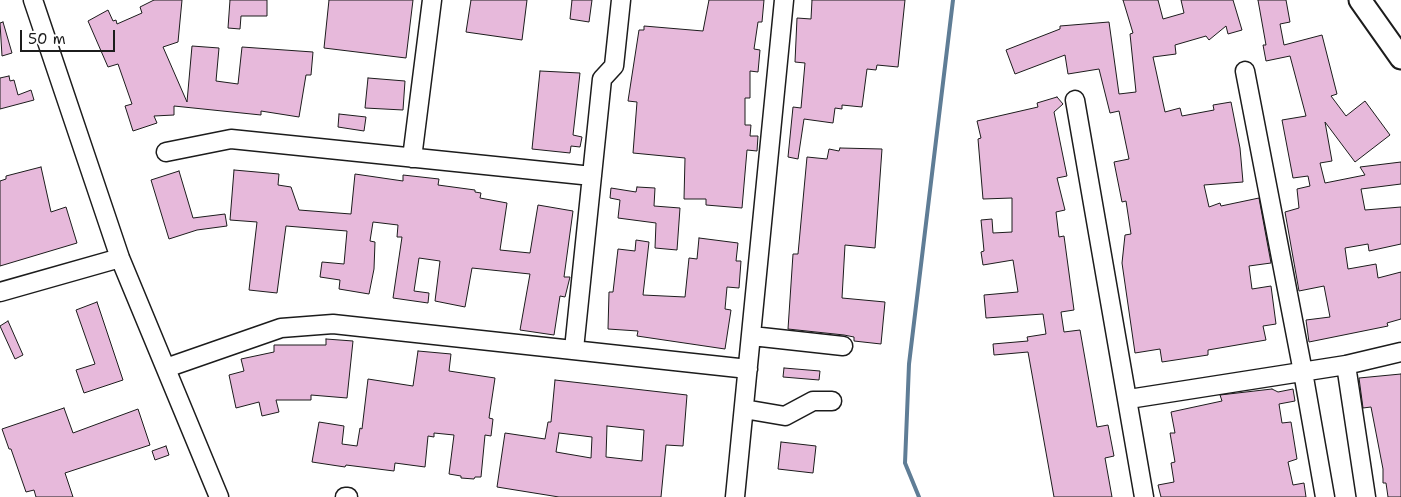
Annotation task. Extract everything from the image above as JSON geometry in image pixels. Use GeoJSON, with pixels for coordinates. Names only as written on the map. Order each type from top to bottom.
{"type":"FeatureCollection","features":[{"type":"Feature","properties":{"kind":"main road"},"geometry":{"type":"LineString","coordinates":[[1360,0],[1401,58]]}},
{"type":"Feature","properties":{"kind":"street"},"geometry":{"type":"LineString","coordinates":[[33,0],[120,258],[219,497]]}},
{"type":"Feature","properties":{"kind":"street"},"geometry":{"type":"LineString","coordinates":[[412,158],[432,0]]}},
{"type":"Feature","properties":{"kind":"street"},"geometry":{"type":"LineString","coordinates":[[574,349],[602,79],[614,66],[621,0]]}},
{"type":"Feature","properties":{"kind":"street"},"geometry":{"type":"LineString","coordinates":[[735,497],[784,0]]}},
{"type":"Feature","properties":{"kind":"street"},"geometry":{"type":"LineString","coordinates":[[1245,70],[1303,372],[1324,497]]}},
{"type":"Feature","properties":{"kind":"street"},"geometry":{"type":"LineString","coordinates":[[1076,100],[1129,399],[1144,497]]}},
{"type":"Feature","properties":{"kind":"street"},"geometry":{"type":"LineString","coordinates":[[166,152],[231,139],[592,176]]}},
{"type":"Feature","properties":{"kind":"street"},"geometry":{"type":"LineString","coordinates":[[0,292],[120,258]]}},
{"type":"Feature","properties":{"kind":"street"},"geometry":{"type":"LineString","coordinates":[[166,368],[281,328],[333,324],[748,369]]}},
{"type":"Feature","properties":{"kind":"street"},"geometry":{"type":"LineString","coordinates":[[752,336],[843,346]]}},
{"type":"Feature","properties":{"kind":"street"},"geometry":{"type":"LineString","coordinates":[[1129,399],[1346,365],[1401,352]]}},
{"type":"Feature","properties":{"kind":"street"},"geometry":{"type":"LineString","coordinates":[[1346,365],[1366,497]]}},
{"type":"Feature","properties":{"kind":"street"},"geometry":{"type":"LineString","coordinates":[[744,408],[785,416],[813,401],[832,401]]}},
{"type":"Feature","properties":{"kind":"building"},"geometry":{"type":"Polygon","coordinates":[[[154,0],[182,0],[178,42],[163,47],[187,102],[192,46],[219,48],[216,81],[238,84],[242,47],[313,52],[311,75],[306,75],[299,117],[261,111],[261,115],[174,106],[174,115],[154,116],[157,123],[133,131],[125,106],[132,104],[118,64],[108,67],[88,21],[108,10],[113,21],[116,20],[117,24],[142,13],[140,7],[154,0]]]}},
{"type":"Feature","properties":{"kind":"building"},"geometry":{"type":"Polygon","coordinates":[[[230,0],[267,0],[267,16],[241,16],[240,29],[228,28],[230,0]]]}},
{"type":"Feature","properties":{"kind":"building"},"geometry":{"type":"Polygon","coordinates":[[[329,0],[413,0],[406,58],[324,48],[329,0]]]}},
{"type":"Feature","properties":{"kind":"building"},"geometry":{"type":"Polygon","coordinates":[[[471,0],[527,0],[522,40],[466,32],[471,0]]]}},
{"type":"Feature","properties":{"kind":"building"},"geometry":{"type":"Polygon","coordinates":[[[572,0],[592,0],[589,22],[570,19],[572,0]]]}},
{"type":"Feature","properties":{"kind":"building"},"geometry":{"type":"Polygon","coordinates":[[[709,0],[764,0],[762,22],[758,22],[754,49],[760,50],[758,72],[750,71],[750,98],[745,98],[745,125],[751,125],[750,136],[758,136],[757,151],[747,150],[742,208],[706,205],[706,199],[684,199],[685,158],[633,153],[637,102],[628,101],[639,30],[644,30],[644,26],[703,31],[709,0]]]}},
{"type":"Feature","properties":{"kind":"building"},"geometry":{"type":"Polygon","coordinates":[[[812,0],[905,0],[898,67],[877,65],[876,70],[867,69],[862,107],[842,105],[842,109],[835,108],[833,123],[804,119],[798,159],[788,157],[793,107],[801,108],[805,63],[795,62],[797,18],[811,19],[812,0]]]}},
{"type":"Feature","properties":{"kind":"building"},"geometry":{"type":"Polygon","coordinates":[[[1123,0],[1158,0],[1163,19],[1184,13],[1181,0],[1233,0],[1242,30],[1228,34],[1226,26],[1209,40],[1206,36],[1175,45],[1176,54],[1153,57],[1165,112],[1180,108],[1182,116],[1214,110],[1213,105],[1231,102],[1240,148],[1243,182],[1204,185],[1209,207],[1220,203],[1221,206],[1259,198],[1271,263],[1249,266],[1252,289],[1271,286],[1276,324],[1263,326],[1266,340],[1208,350],[1208,355],[1162,362],[1160,349],[1135,353],[1122,263],[1125,235],[1131,234],[1126,201],[1122,202],[1114,162],[1129,159],[1119,111],[1110,113],[1099,69],[1068,74],[1065,55],[1015,74],[1006,50],[1060,29],[1060,26],[1109,22],[1119,94],[1136,92],[1130,34],[1133,33],[1123,0]]]}},
{"type":"Feature","properties":{"kind":"building"},"geometry":{"type":"Polygon","coordinates":[[[1258,0],[1286,0],[1290,22],[1280,24],[1284,45],[1322,35],[1337,94],[1331,96],[1346,116],[1365,101],[1390,135],[1355,162],[1325,122],[1332,161],[1320,163],[1325,183],[1365,175],[1360,167],[1401,162],[1401,184],[1361,189],[1365,210],[1401,207],[1401,244],[1369,251],[1368,244],[1345,248],[1348,269],[1376,264],[1378,278],[1401,272],[1401,319],[1387,323],[1388,326],[1309,342],[1306,320],[1330,317],[1324,286],[1299,291],[1285,212],[1299,208],[1297,189],[1310,186],[1308,176],[1293,178],[1282,120],[1306,116],[1290,56],[1266,61],[1263,45],[1266,45],[1258,0]]]}},
{"type":"Feature","properties":{"kind":"building"},"geometry":{"type":"Polygon","coordinates":[[[3,22],[12,53],[2,56],[0,23],[3,22]]]}},
{"type":"Feature","properties":{"kind":"building"},"geometry":{"type":"Polygon","coordinates":[[[540,71],[580,73],[573,135],[582,137],[580,147],[571,146],[570,153],[532,149],[540,71]]]}},
{"type":"Feature","properties":{"kind":"building"},"geometry":{"type":"Polygon","coordinates":[[[9,76],[10,81],[14,80],[18,95],[31,90],[34,100],[0,109],[0,78],[9,76]]]}},
{"type":"Feature","properties":{"kind":"building"},"geometry":{"type":"Polygon","coordinates":[[[368,78],[405,81],[403,110],[365,108],[368,78]]]}},
{"type":"Feature","properties":{"kind":"building"},"geometry":{"type":"Polygon","coordinates":[[[1057,97],[1063,104],[1054,112],[1067,176],[1057,178],[1065,210],[1056,212],[1059,237],[1064,236],[1074,310],[1061,312],[1064,332],[1080,330],[1097,427],[1108,425],[1114,456],[1105,458],[1112,497],[1054,497],[1028,352],[994,355],[993,344],[1028,341],[1027,337],[1046,334],[1043,314],[986,318],[984,295],[1018,292],[1013,260],[983,265],[981,252],[984,251],[981,220],[992,219],[993,233],[1012,232],[1012,198],[983,199],[978,139],[981,138],[977,121],[1038,107],[1037,103],[1057,97]]]}},
{"type":"Feature","properties":{"kind":"building"},"geometry":{"type":"Polygon","coordinates":[[[339,114],[366,117],[364,131],[338,127],[339,114]]]}},
{"type":"Feature","properties":{"kind":"building"},"geometry":{"type":"Polygon","coordinates":[[[840,148],[882,149],[875,248],[845,245],[842,298],[885,302],[881,344],[854,341],[854,337],[844,335],[788,329],[793,254],[798,254],[807,157],[827,159],[829,149],[839,151],[840,148]]]}},
{"type":"Feature","properties":{"kind":"building"},"geometry":{"type":"Polygon","coordinates":[[[41,167],[51,212],[66,207],[77,243],[0,266],[0,181],[6,179],[6,176],[41,167]]]}},
{"type":"Feature","properties":{"kind":"building"},"geometry":{"type":"Polygon","coordinates":[[[234,170],[279,174],[278,185],[291,187],[299,210],[351,214],[355,174],[403,181],[403,175],[439,179],[438,185],[475,190],[475,192],[481,193],[480,198],[507,203],[500,250],[530,253],[538,205],[573,211],[564,277],[570,277],[565,297],[560,296],[554,335],[520,330],[530,274],[472,268],[465,307],[435,301],[440,261],[419,258],[414,291],[429,293],[428,303],[393,298],[402,237],[397,237],[398,225],[373,222],[370,241],[375,242],[374,269],[369,294],[339,289],[340,280],[320,277],[322,262],[344,264],[347,231],[286,226],[277,293],[249,290],[257,222],[230,220],[234,170]]]}},
{"type":"Feature","properties":{"kind":"building"},"geometry":{"type":"Polygon","coordinates":[[[179,171],[193,218],[225,214],[227,226],[197,230],[169,239],[151,180],[179,171]]]}},
{"type":"Feature","properties":{"kind":"building"},"geometry":{"type":"Polygon","coordinates":[[[637,187],[655,188],[654,206],[680,208],[677,250],[655,248],[656,223],[618,218],[620,200],[610,198],[611,188],[636,192],[637,187]]]}},
{"type":"Feature","properties":{"kind":"building"},"geometry":{"type":"Polygon","coordinates":[[[699,238],[738,243],[736,261],[741,261],[739,288],[727,287],[725,309],[731,310],[725,349],[637,336],[638,331],[608,329],[609,292],[613,292],[618,249],[635,251],[636,240],[649,242],[643,295],[685,297],[689,258],[697,259],[699,238]]]}},
{"type":"Feature","properties":{"kind":"building"},"geometry":{"type":"Polygon","coordinates":[[[97,302],[123,380],[84,393],[76,370],[95,364],[76,310],[97,302]]]}},
{"type":"Feature","properties":{"kind":"building"},"geometry":{"type":"Polygon","coordinates":[[[8,321],[23,355],[15,359],[0,326],[8,321]]]}},
{"type":"Feature","properties":{"kind":"building"},"geometry":{"type":"Polygon","coordinates":[[[326,339],[353,341],[347,398],[311,395],[311,400],[276,400],[279,412],[262,416],[259,402],[236,408],[229,375],[244,371],[241,359],[274,352],[274,345],[326,345],[326,339]]]}},
{"type":"Feature","properties":{"kind":"building"},"geometry":{"type":"Polygon","coordinates":[[[418,351],[451,354],[449,371],[495,378],[489,418],[493,419],[491,436],[485,435],[481,477],[475,477],[474,479],[461,478],[461,476],[449,474],[454,435],[434,433],[434,437],[428,436],[425,467],[395,463],[394,471],[312,462],[319,422],[344,426],[342,444],[357,446],[360,428],[362,429],[368,379],[413,386],[418,351]]]}},
{"type":"Feature","properties":{"kind":"building"},"geometry":{"type":"Polygon","coordinates":[[[784,368],[820,371],[819,380],[783,377],[784,368]]]}},
{"type":"Feature","properties":{"kind":"building"},"geometry":{"type":"Polygon","coordinates":[[[1401,374],[1401,497],[1388,497],[1386,483],[1383,483],[1383,469],[1371,407],[1363,408],[1359,378],[1401,374]]]}},
{"type":"Feature","properties":{"kind":"building"},"geometry":{"type":"Polygon","coordinates":[[[555,380],[687,395],[683,446],[666,445],[661,497],[559,497],[497,487],[505,433],[545,439],[548,422],[551,422],[555,380]],[[607,426],[606,457],[642,461],[644,430],[607,426]],[[559,433],[556,452],[591,458],[592,437],[559,433]]]}},
{"type":"Feature","properties":{"kind":"building"},"geometry":{"type":"Polygon","coordinates":[[[1272,389],[1278,392],[1293,389],[1295,401],[1279,404],[1282,423],[1291,422],[1297,459],[1288,462],[1293,485],[1304,483],[1306,497],[1161,497],[1158,485],[1174,482],[1171,463],[1175,462],[1170,433],[1175,433],[1171,412],[1222,401],[1220,395],[1272,389]]]}},
{"type":"Feature","properties":{"kind":"building"},"geometry":{"type":"Polygon","coordinates":[[[64,408],[73,433],[138,409],[150,445],[65,473],[73,497],[36,497],[34,490],[26,492],[2,429],[64,408]]]}},
{"type":"Feature","properties":{"kind":"building"},"geometry":{"type":"Polygon","coordinates":[[[781,442],[816,446],[813,473],[778,469],[781,442]]]}},
{"type":"Feature","properties":{"kind":"building"},"geometry":{"type":"Polygon","coordinates":[[[166,446],[169,455],[155,460],[152,451],[166,446]]]}},
{"type":"Feature","properties":{"kind":"waterway"},"geometry":{"type":"LineString","coordinates":[[919,497],[905,463],[909,364],[953,0]]}}]}
